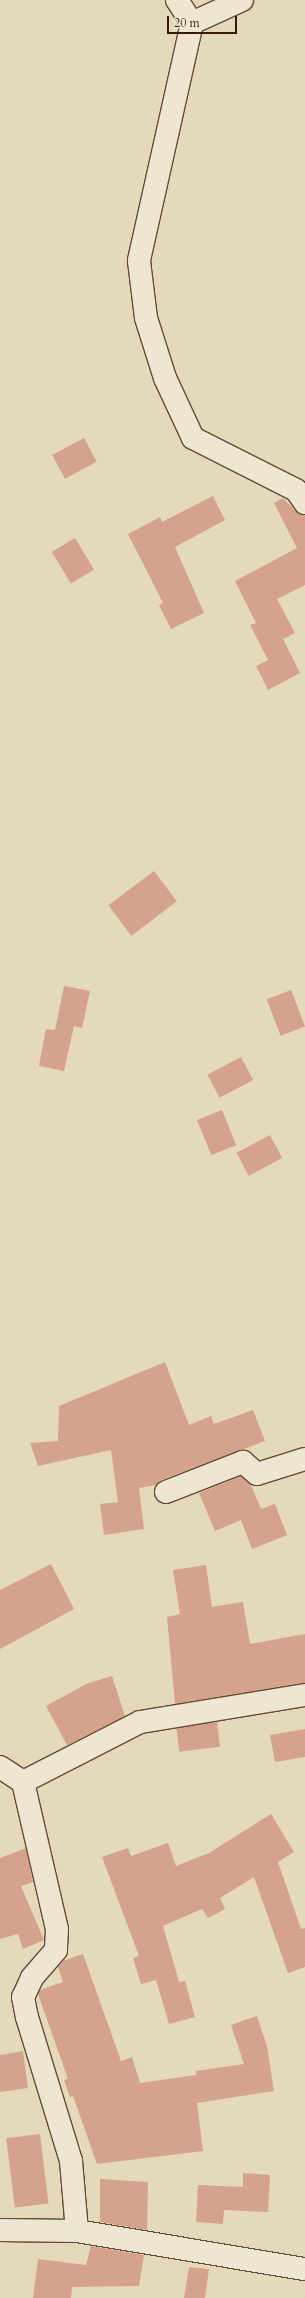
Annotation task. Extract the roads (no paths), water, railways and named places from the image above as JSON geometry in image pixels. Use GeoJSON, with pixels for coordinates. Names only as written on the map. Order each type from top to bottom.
{"type":"FeatureCollection","features":[{"type":"Feature","properties":{"kind":"street"},"geometry":{"type":"LineString","coordinates":[[177,0],[192,23],[139,261],[146,318],[166,378],[193,438],[296,490],[305,503]]}},
{"type":"Feature","properties":{"kind":"street"},"geometry":{"type":"LineString","coordinates":[[192,23],[242,0]]}},
{"type":"Feature","properties":{"kind":"street"},"geometry":{"type":"LineString","coordinates":[[166,1492],[243,1462],[256,1474],[305,1459]]}},
{"type":"Feature","properties":{"kind":"street"},"geometry":{"type":"LineString","coordinates":[[23,1782],[140,1722],[305,1695]]}},
{"type":"Feature","properties":{"kind":"street"},"geometry":{"type":"LineString","coordinates":[[0,1767],[23,1782],[57,1928],[56,1950],[32,1978],[23,1997],[27,2018],[71,2161],[77,2231]]}},
{"type":"Feature","properties":{"kind":"street"},"geometry":{"type":"LineString","coordinates":[[0,2230],[77,2231],[305,2269]]}}]}
